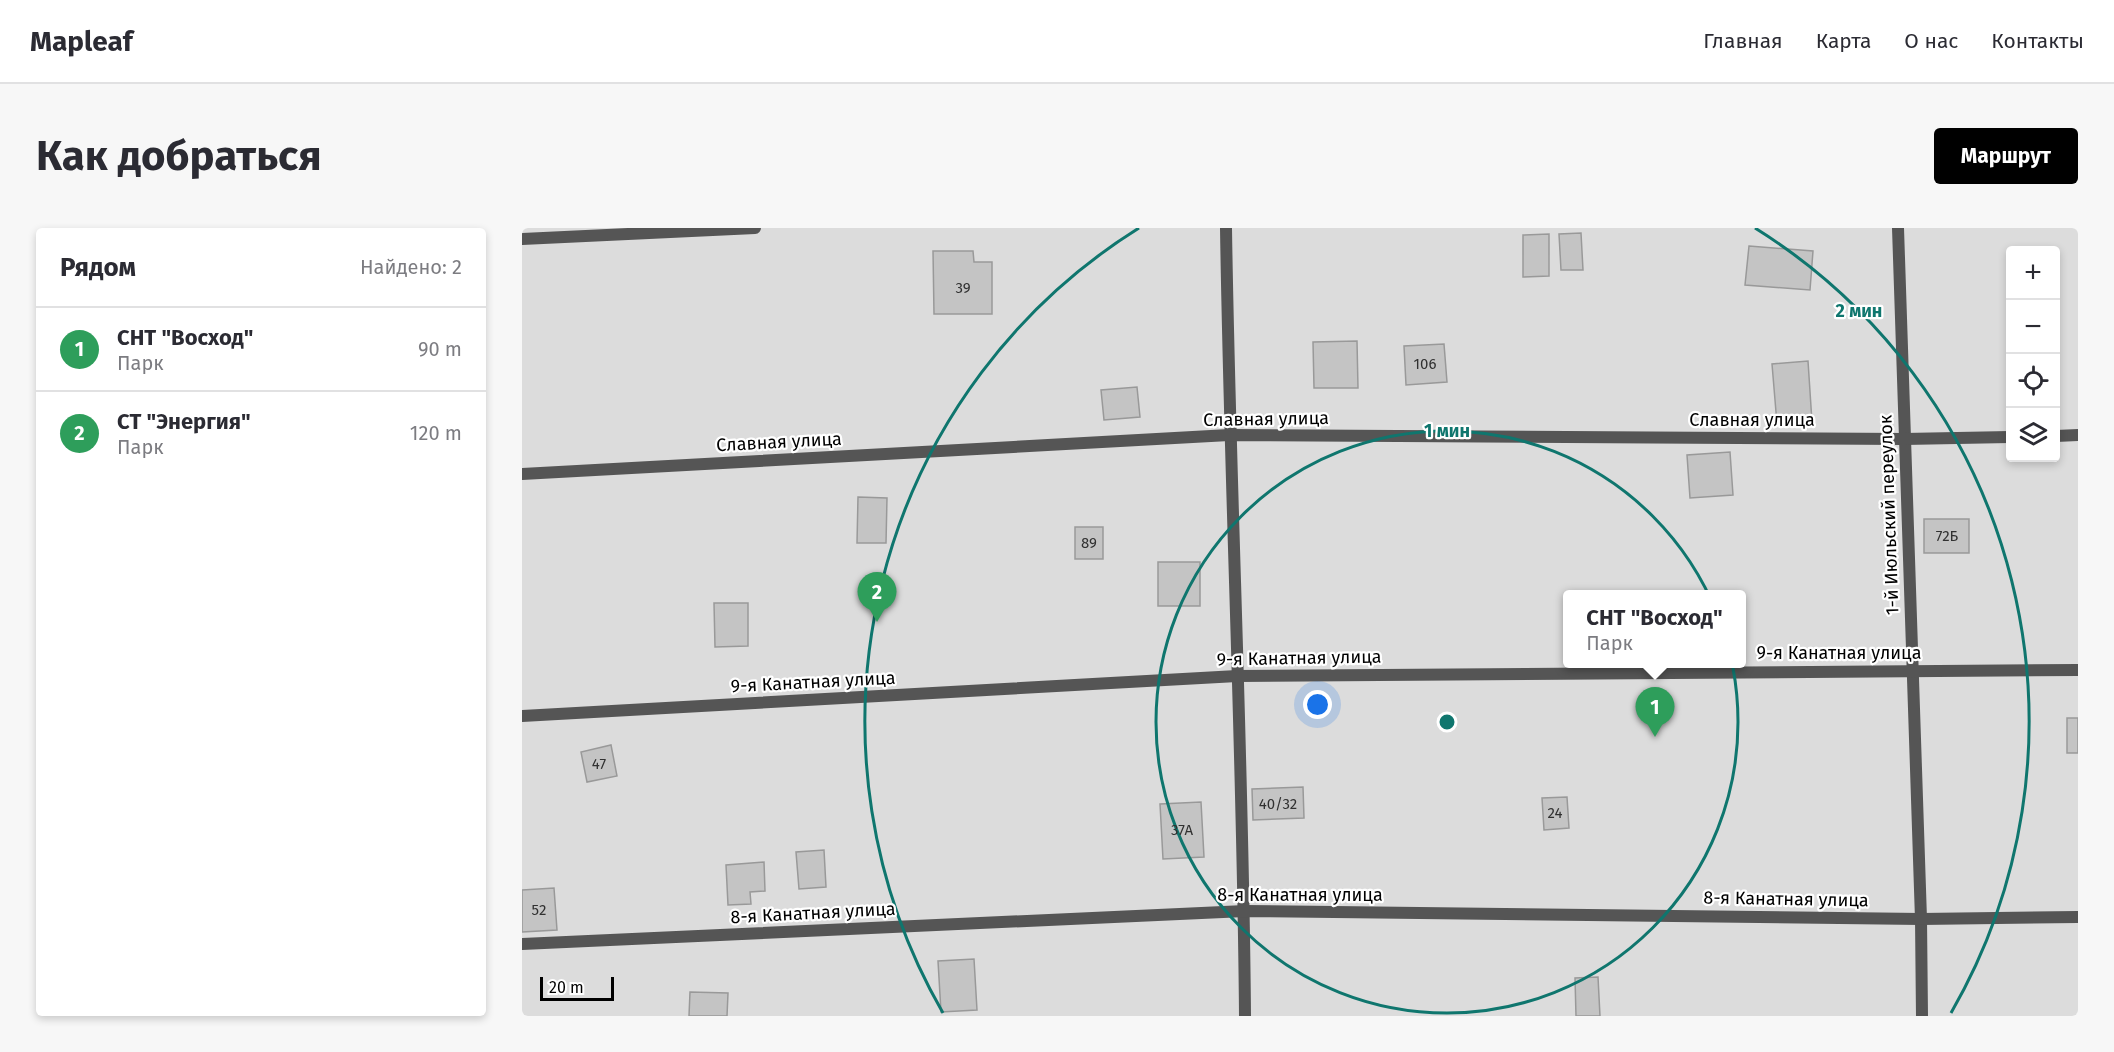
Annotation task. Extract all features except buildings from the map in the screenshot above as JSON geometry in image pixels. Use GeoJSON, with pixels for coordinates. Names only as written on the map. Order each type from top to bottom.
{"type":"FeatureCollection","features":[{"type":"Feature","properties":{"kind":"lane"},"geometry":{"type":"LineString","coordinates":[[522,239],[755,228]]}},
{"type":"Feature","properties":{"kind":"lane"},"geometry":{"type":"LineString","coordinates":[[1226,228],[1229,435],[1245,911],[1245,1016]]}},
{"type":"Feature","properties":{"kind":"lane","name":"1-й Июльский переулок"},"geometry":{"type":"LineString","coordinates":[[1898,228],[1921,919],[1922,1016]]}},
{"type":"Feature","properties":{"kind":"lane","name":"Славная улица"},"geometry":{"type":"LineString","coordinates":[[522,474],[1229,435],[1904,439],[2006,437]]}},
{"type":"Feature","properties":{"kind":"lane"},"geometry":{"type":"LineString","coordinates":[[2060,436],[2078,435]]}},
{"type":"Feature","properties":{"kind":"lane","name":"9-я Канатная улица"},"geometry":{"type":"LineString","coordinates":[[522,716],[1237,676],[2078,670]]}},
{"type":"Feature","properties":{"kind":"lane","name":"8-я Канатная улица"},"geometry":{"type":"LineString","coordinates":[[522,944],[1245,911],[1921,919],[2078,916]]}},
{"type":"Feature","properties":{"kind":"shaded area"},"geometry":{"type":"Polygon","coordinates":[[[522,228],[2078,228],[2078,1016],[522,1016],[522,228]]]}},
{"type":"Feature","properties":{"kind":"place","name":"СТ \"Энергия\""},"geometry":{"type":"Point","coordinates":[877,622]}},
{"type":"Feature","properties":{"kind":"place","name":"СНТ \"Восход\""},"geometry":{"type":"Point","coordinates":[1655,737]}}]}
